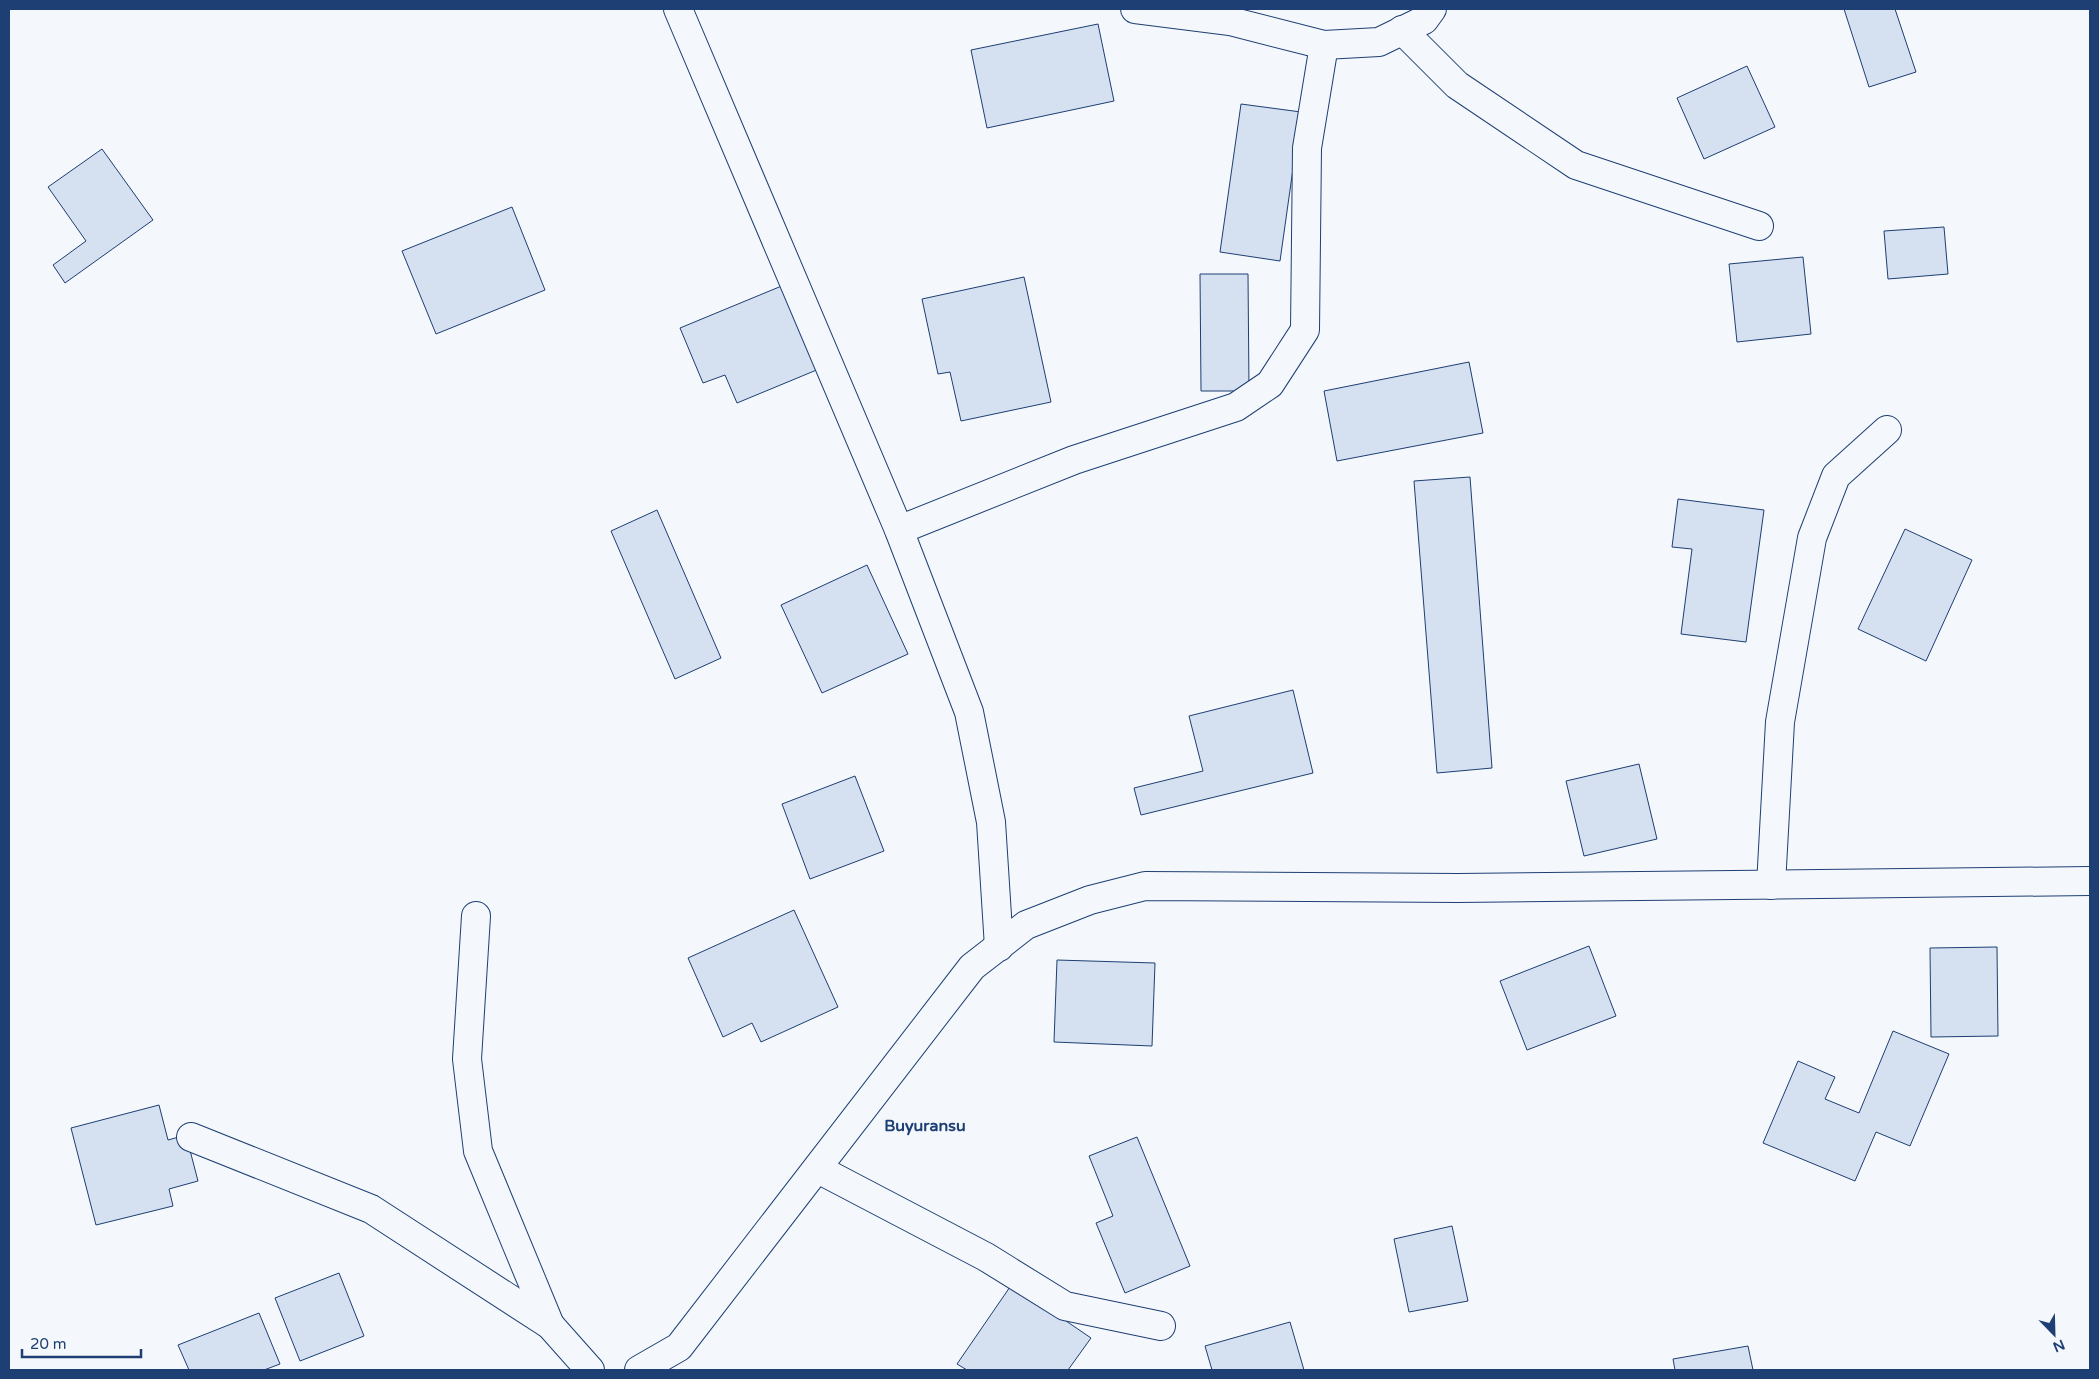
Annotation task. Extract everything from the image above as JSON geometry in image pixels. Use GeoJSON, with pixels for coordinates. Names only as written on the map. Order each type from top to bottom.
{"type":"FeatureCollection","features":[{"type":"Feature","properties":{"kind":"street"},"geometry":{"type":"LineString","coordinates":[[678,9],[899,530],[969,712],[991,822],[999,947]]}},
{"type":"Feature","properties":{"kind":"street"},"geometry":{"type":"LineString","coordinates":[[1135,9],[1230,21],[1324,45],[1379,42],[1424,20],[1432,9]]}},
{"type":"Feature","properties":{"kind":"street"},"geometry":{"type":"LineString","coordinates":[[1402,30],[1457,85],[1576,165],[1759,226]]}},
{"type":"Feature","properties":{"kind":"street"},"geometry":{"type":"LineString","coordinates":[[899,530],[1074,460],[1236,407],[1270,384],[1305,330],[1307,148],[1324,45]]}},
{"type":"Feature","properties":{"kind":"street"},"geometry":{"type":"LineString","coordinates":[[1771,885],[1780,722],[1812,538],[1836,476],[1886,430]]}},
{"type":"Feature","properties":{"kind":"street"},"geometry":{"type":"LineString","coordinates":[[639,1370],[682,1359],[818,1169],[972,967],[1026,925],[1090,900],[1145,886],[1458,888],[2090,881]]}},
{"type":"Feature","properties":{"kind":"street"},"geometry":{"type":"LineString","coordinates":[[476,916],[466,1059],[478,1151],[550,1325]]}},
{"type":"Feature","properties":{"kind":"street"},"geometry":{"type":"LineString","coordinates":[[191,1138],[371,1209],[550,1325],[590,1370]]}},
{"type":"Feature","properties":{"kind":"street"},"geometry":{"type":"LineString","coordinates":[[818,1169],[986,1257],[1065,1306],[1161,1326]]}},
{"type":"Feature","properties":{"kind":"building"},"geometry":{"type":"Polygon","coordinates":[[[1844,9],[1895,9],[1916,72],[1869,87],[1844,9]]]}},
{"type":"Feature","properties":{"kind":"building"},"geometry":{"type":"Polygon","coordinates":[[[1098,24],[1114,101],[987,128],[971,50],[1098,24]]]}},
{"type":"Feature","properties":{"kind":"building"},"geometry":{"type":"Polygon","coordinates":[[[1747,66],[1775,127],[1704,159],[1677,98],[1747,66]]]}},
{"type":"Feature","properties":{"kind":"building"},"geometry":{"type":"Polygon","coordinates":[[[1241,104],[1301,112],[1280,261],[1220,252],[1241,104]]]}},
{"type":"Feature","properties":{"kind":"building"},"geometry":{"type":"Polygon","coordinates":[[[102,149],[153,220],[65,283],[53,265],[86,241],[48,187],[102,149]]]}},
{"type":"Feature","properties":{"kind":"building"},"geometry":{"type":"Polygon","coordinates":[[[512,207],[545,290],[436,334],[402,251],[512,207]]]}},
{"type":"Feature","properties":{"kind":"building"},"geometry":{"type":"Polygon","coordinates":[[[1944,227],[1948,274],[1888,279],[1884,231],[1944,227]]]}},
{"type":"Feature","properties":{"kind":"building"},"geometry":{"type":"Polygon","coordinates":[[[1803,257],[1811,334],[1737,342],[1729,264],[1803,257]]]}},
{"type":"Feature","properties":{"kind":"building"},"geometry":{"type":"Polygon","coordinates":[[[1200,274],[1248,274],[1249,391],[1201,391],[1200,274]]]}},
{"type":"Feature","properties":{"kind":"building"},"geometry":{"type":"Polygon","coordinates":[[[1024,277],[1051,402],[961,421],[950,372],[938,374],[922,299],[1024,277]]]}},
{"type":"Feature","properties":{"kind":"building"},"geometry":{"type":"Polygon","coordinates":[[[784,285],[819,369],[737,403],[725,375],[703,383],[680,328],[784,285]]]}},
{"type":"Feature","properties":{"kind":"building"},"geometry":{"type":"Polygon","coordinates":[[[1469,362],[1483,433],[1337,461],[1324,391],[1469,362]]]}},
{"type":"Feature","properties":{"kind":"building"},"geometry":{"type":"Polygon","coordinates":[[[1470,477],[1492,768],[1437,773],[1414,481],[1470,477]]]}},
{"type":"Feature","properties":{"kind":"building"},"geometry":{"type":"Polygon","coordinates":[[[1678,499],[1764,510],[1746,642],[1681,634],[1692,549],[1672,547],[1678,499]]]}},
{"type":"Feature","properties":{"kind":"building"},"geometry":{"type":"Polygon","coordinates":[[[657,510],[721,658],[675,679],[611,531],[657,510]]]}},
{"type":"Feature","properties":{"kind":"building"},"geometry":{"type":"Polygon","coordinates":[[[1905,529],[1972,560],[1926,661],[1858,629],[1905,529]]]}},
{"type":"Feature","properties":{"kind":"building"},"geometry":{"type":"Polygon","coordinates":[[[867,565],[908,654],[822,693],[781,605],[867,565]]]}},
{"type":"Feature","properties":{"kind":"building"},"geometry":{"type":"Polygon","coordinates":[[[1293,690],[1313,773],[1141,815],[1134,788],[1203,771],[1189,716],[1293,690]]]}},
{"type":"Feature","properties":{"kind":"building"},"geometry":{"type":"Polygon","coordinates":[[[1639,764],[1657,839],[1584,856],[1566,781],[1639,764]]]}},
{"type":"Feature","properties":{"kind":"building"},"geometry":{"type":"Polygon","coordinates":[[[855,776],[884,851],[810,879],[782,804],[855,776]]]}},
{"type":"Feature","properties":{"kind":"building"},"geometry":{"type":"Polygon","coordinates":[[[794,910],[838,1007],[761,1042],[752,1023],[723,1037],[688,958],[794,910]]]}},
{"type":"Feature","properties":{"kind":"building"},"geometry":{"type":"Polygon","coordinates":[[[1589,946],[1616,1016],[1527,1050],[1500,981],[1589,946]]]}},
{"type":"Feature","properties":{"kind":"building"},"geometry":{"type":"Polygon","coordinates":[[[1997,947],[1998,1036],[1931,1037],[1930,948],[1997,947]]]}},
{"type":"Feature","properties":{"kind":"building"},"geometry":{"type":"Polygon","coordinates":[[[1057,960],[1155,963],[1152,1046],[1054,1042],[1057,960]]]}},
{"type":"Feature","properties":{"kind":"building"},"geometry":{"type":"Polygon","coordinates":[[[1893,1031],[1949,1054],[1910,1146],[1876,1132],[1855,1181],[1763,1143],[1798,1061],[1835,1077],[1825,1099],[1859,1113],[1893,1031]]]}},
{"type":"Feature","properties":{"kind":"building"},"geometry":{"type":"Polygon","coordinates":[[[159,1105],[168,1140],[186,1135],[198,1181],[169,1189],[173,1206],[96,1225],[71,1128],[159,1105]]]}},
{"type":"Feature","properties":{"kind":"building"},"geometry":{"type":"Polygon","coordinates":[[[1137,1137],[1190,1266],[1125,1293],[1096,1223],[1113,1216],[1089,1156],[1137,1137]]]}},
{"type":"Feature","properties":{"kind":"building"},"geometry":{"type":"Polygon","coordinates":[[[1452,1226],[1468,1301],[1409,1312],[1394,1239],[1452,1226]]]}},
{"type":"Feature","properties":{"kind":"building"},"geometry":{"type":"Polygon","coordinates":[[[339,1273],[364,1336],[300,1361],[275,1298],[339,1273]]]}},
{"type":"Feature","properties":{"kind":"building"},"geometry":{"type":"Polygon","coordinates":[[[1012,1284],[1091,1338],[1068,1370],[967,1370],[957,1364],[1012,1284]]]}},
{"type":"Feature","properties":{"kind":"building"},"geometry":{"type":"Polygon","coordinates":[[[259,1313],[280,1364],[264,1370],[189,1370],[178,1345],[259,1313]]]}},
{"type":"Feature","properties":{"kind":"building"},"geometry":{"type":"Polygon","coordinates":[[[1290,1322],[1304,1370],[1212,1370],[1205,1346],[1290,1322]]]}},
{"type":"Feature","properties":{"kind":"building"},"geometry":{"type":"Polygon","coordinates":[[[1748,1346],[1753,1370],[1675,1370],[1673,1359],[1748,1346]]]}},
{"type":"Feature","properties":{"kind":"district","name":"Buyuransu"},"geometry":{"type":"Point","coordinates":[925,1125]}}]}
